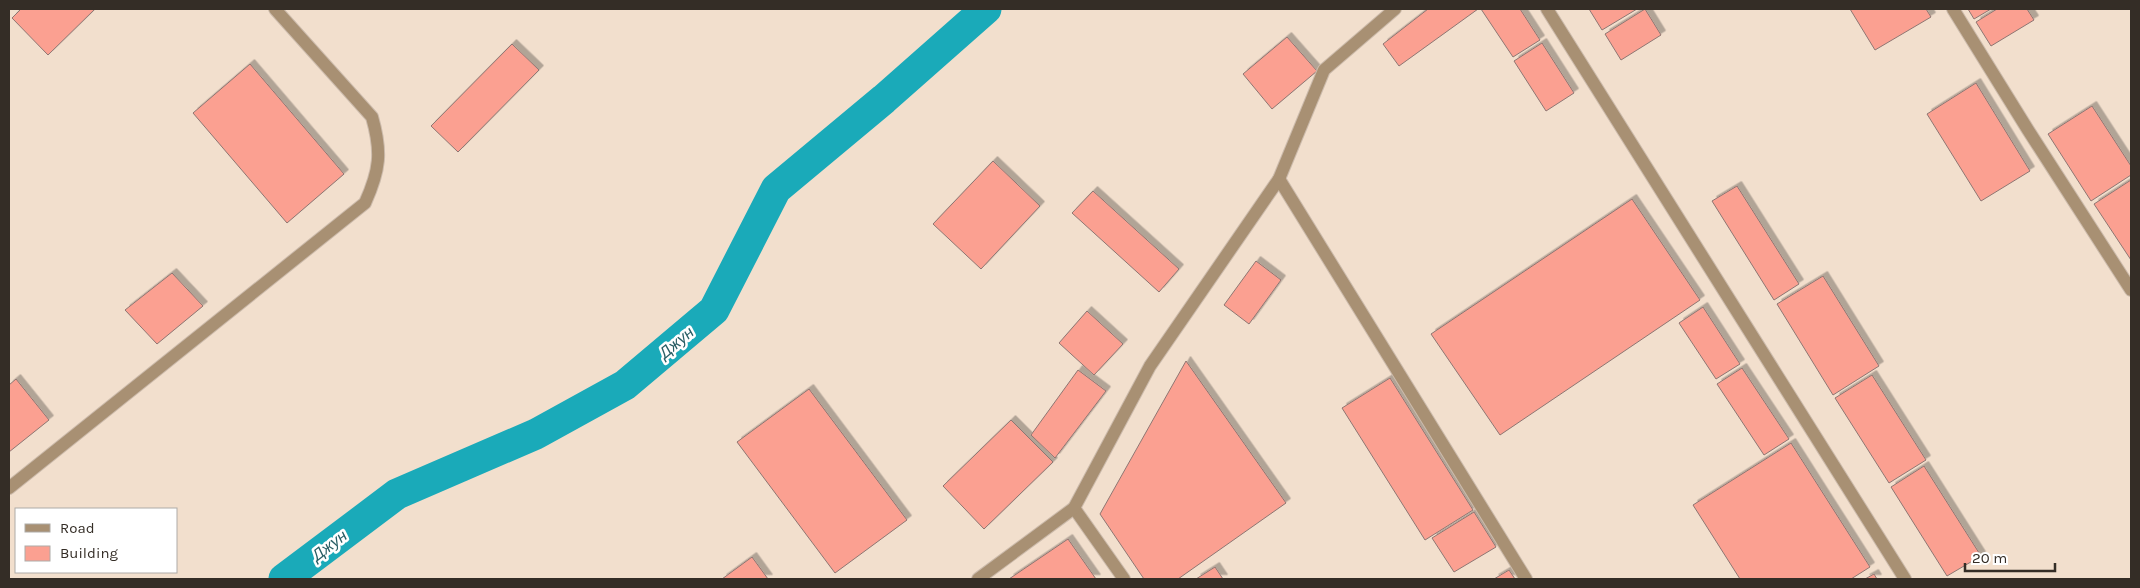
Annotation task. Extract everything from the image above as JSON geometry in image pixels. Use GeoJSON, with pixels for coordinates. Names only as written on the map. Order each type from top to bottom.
{"type":"FeatureCollection","features":[{"type":"Feature","properties":{"kind":"street"},"geometry":{"type":"LineString","coordinates":[[9,488],[364,203],[374,182],[378,161],[378,140],[372,117],[275,9]]}},
{"type":"Feature","properties":{"kind":"street"},"geometry":{"type":"LineString","coordinates":[[978,579],[1074,508],[1150,366],[1279,179],[1324,70],[1395,9]]}},
{"type":"Feature","properties":{"kind":"street"},"geometry":{"type":"LineString","coordinates":[[1547,9],[1905,579]]}},
{"type":"Feature","properties":{"kind":"street"},"geometry":{"type":"LineString","coordinates":[[1953,9],[2131,290]]}},
{"type":"Feature","properties":{"kind":"street"},"geometry":{"type":"LineString","coordinates":[[1279,179],[1526,579]]}},
{"type":"Feature","properties":{"kind":"street"},"geometry":{"type":"LineString","coordinates":[[1074,508],[1124,579]]}},
{"type":"Feature","properties":{"kind":"building"},"geometry":{"type":"Polygon","coordinates":[[[21,9],[95,9],[48,55],[12,18],[21,9]]]}},
{"type":"Feature","properties":{"kind":"building"},"geometry":{"type":"Polygon","coordinates":[[[1428,9],[1478,9],[1399,66],[1383,44],[1428,9]]]}},
{"type":"Feature","properties":{"kind":"building"},"geometry":{"type":"Polygon","coordinates":[[[1481,9],[1520,9],[1540,40],[1513,57],[1481,9]]]}},
{"type":"Feature","properties":{"kind":"building"},"geometry":{"type":"Polygon","coordinates":[[[1589,9],[1637,9],[1602,30],[1589,9]]]}},
{"type":"Feature","properties":{"kind":"building"},"geometry":{"type":"Polygon","coordinates":[[[1645,9],[1661,35],[1621,60],[1605,34],[1645,9]]]}},
{"type":"Feature","properties":{"kind":"building"},"geometry":{"type":"Polygon","coordinates":[[[1850,9],[1926,9],[1931,17],[1875,50],[1850,9]]]}},
{"type":"Feature","properties":{"kind":"building"},"geometry":{"type":"Polygon","coordinates":[[[1968,9],[1991,9],[1974,19],[1968,9]]]}},
{"type":"Feature","properties":{"kind":"building"},"geometry":{"type":"Polygon","coordinates":[[[1997,9],[2027,9],[2034,20],[1991,46],[1976,22],[1997,9]]]}},
{"type":"Feature","properties":{"kind":"building"},"geometry":{"type":"Polygon","coordinates":[[[1287,37],[1317,71],[1272,109],[1243,74],[1287,37]]]}},
{"type":"Feature","properties":{"kind":"building"},"geometry":{"type":"Polygon","coordinates":[[[1542,43],[1574,93],[1546,111],[1514,61],[1542,43]]]}},
{"type":"Feature","properties":{"kind":"building"},"geometry":{"type":"Polygon","coordinates":[[[512,44],[539,70],[458,152],[431,126],[512,44]]]}},
{"type":"Feature","properties":{"kind":"building"},"geometry":{"type":"Polygon","coordinates":[[[250,64],[344,174],[287,223],[193,113],[250,64]]]}},
{"type":"Feature","properties":{"kind":"building"},"geometry":{"type":"Polygon","coordinates":[[[1976,83],[2030,171],[1981,201],[1927,114],[1976,83]]]}},
{"type":"Feature","properties":{"kind":"building"},"geometry":{"type":"Polygon","coordinates":[[[2092,106],[2131,166],[2131,175],[2091,201],[2048,134],[2092,106]]]}},
{"type":"Feature","properties":{"kind":"building"},"geometry":{"type":"Polygon","coordinates":[[[993,161],[1040,206],[981,269],[933,224],[993,161]]]}},
{"type":"Feature","properties":{"kind":"building"},"geometry":{"type":"Polygon","coordinates":[[[2131,180],[2131,260],[2094,204],[2131,180]]]}},
{"type":"Feature","properties":{"kind":"building"},"geometry":{"type":"Polygon","coordinates":[[[1737,186],[1799,284],[1774,300],[1712,201],[1737,186]]]}},
{"type":"Feature","properties":{"kind":"building"},"geometry":{"type":"Polygon","coordinates":[[[1093,191],[1179,269],[1159,292],[1072,213],[1093,191]]]}},
{"type":"Feature","properties":{"kind":"building"},"geometry":{"type":"Polygon","coordinates":[[[1632,199],[1700,300],[1500,435],[1431,334],[1632,199]]]}},
{"type":"Feature","properties":{"kind":"building"},"geometry":{"type":"Polygon","coordinates":[[[1256,261],[1281,280],[1249,324],[1224,305],[1256,261]]]}},
{"type":"Feature","properties":{"kind":"building"},"geometry":{"type":"Polygon","coordinates":[[[172,273],[203,306],[157,344],[125,310],[172,273]]]}},
{"type":"Feature","properties":{"kind":"building"},"geometry":{"type":"Polygon","coordinates":[[[1823,276],[1879,366],[1833,395],[1777,304],[1823,276]]]}},
{"type":"Feature","properties":{"kind":"building"},"geometry":{"type":"Polygon","coordinates":[[[1703,307],[1740,364],[1716,379],[1679,323],[1703,307]]]}},
{"type":"Feature","properties":{"kind":"building"},"geometry":{"type":"Polygon","coordinates":[[[1087,311],[1123,344],[1094,375],[1059,343],[1087,311]]]}},
{"type":"Feature","properties":{"kind":"building"},"geometry":{"type":"Polygon","coordinates":[[[1186,361],[1286,503],[1178,579],[1144,579],[1100,514],[1186,361]]]}},
{"type":"Feature","properties":{"kind":"building"},"geometry":{"type":"Polygon","coordinates":[[[1742,368],[1789,439],[1764,455],[1717,384],[1742,368]]]}},
{"type":"Feature","properties":{"kind":"building"},"geometry":{"type":"Polygon","coordinates":[[[1078,370],[1106,391],[1055,458],[1031,435],[1078,370]]]}},
{"type":"Feature","properties":{"kind":"building"},"geometry":{"type":"Polygon","coordinates":[[[1872,375],[1926,460],[1889,483],[1835,398],[1872,375]]]}},
{"type":"Feature","properties":{"kind":"building"},"geometry":{"type":"Polygon","coordinates":[[[1390,378],[1473,510],[1425,540],[1342,408],[1390,378]]]}},
{"type":"Feature","properties":{"kind":"building"},"geometry":{"type":"Polygon","coordinates":[[[16,379],[49,420],[9,452],[9,385],[16,379]]]}},
{"type":"Feature","properties":{"kind":"building"},"geometry":{"type":"Polygon","coordinates":[[[809,389],[907,520],[835,573],[737,442],[809,389]]]}},
{"type":"Feature","properties":{"kind":"building"},"geometry":{"type":"Polygon","coordinates":[[[1011,420],[1053,462],[984,529],[943,486],[1011,420]]]}},
{"type":"Feature","properties":{"kind":"building"},"geometry":{"type":"Polygon","coordinates":[[[1791,443],[1870,567],[1851,579],[1740,579],[1693,505],[1791,443]]]}},
{"type":"Feature","properties":{"kind":"building"},"geometry":{"type":"Polygon","coordinates":[[[1924,466],[1981,556],[1947,576],[1891,487],[1924,466]]]}},
{"type":"Feature","properties":{"kind":"building"},"geometry":{"type":"Polygon","coordinates":[[[1474,512],[1496,547],[1454,572],[1432,538],[1474,512]]]}},
{"type":"Feature","properties":{"kind":"building"},"geometry":{"type":"Polygon","coordinates":[[[1068,539],[1096,579],[1009,579],[1068,539]]]}},
{"type":"Feature","properties":{"kind":"building"},"geometry":{"type":"Polygon","coordinates":[[[752,557],[768,579],[722,579],[752,557]]]}},
{"type":"Feature","properties":{"kind":"building"},"geometry":{"type":"Polygon","coordinates":[[[1215,567],[1223,579],[1196,579],[1215,567]]]}},
{"type":"Feature","properties":{"kind":"building"},"geometry":{"type":"Polygon","coordinates":[[[1509,570],[1515,579],[1494,579],[1509,570]]]}},
{"type":"Feature","properties":{"kind":"building"},"geometry":{"type":"Polygon","coordinates":[[[1874,574],[1877,579],[1865,579],[1874,574]]]}},
{"type":"Feature","properties":{"kind":"waterway","name":"Джун"},"geometry":{"type":"LineString","coordinates":[[284,579],[397,494],[536,434],[625,385],[714,310],[776,189],[884,99],[986,9]]}}]}
